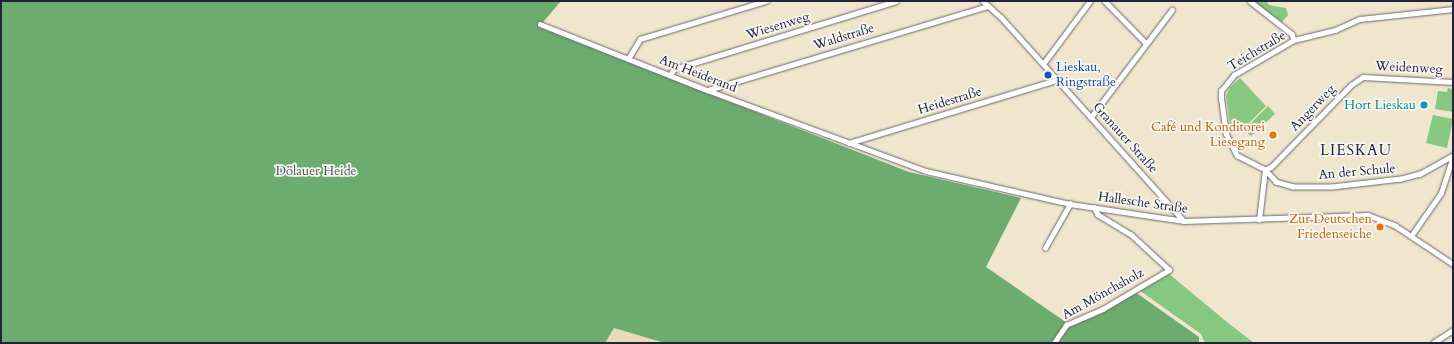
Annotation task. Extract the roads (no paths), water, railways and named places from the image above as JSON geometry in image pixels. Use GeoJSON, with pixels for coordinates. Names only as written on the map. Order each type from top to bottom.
{"type":"FeatureCollection","features":[{"type":"Feature","properties":{"kind":"street"},"geometry":{"type":"LineString","coordinates":[[628,59],[640,39],[766,1]]}},
{"type":"Feature","properties":{"kind":"street","name":"Wiesenweg"},"geometry":{"type":"LineString","coordinates":[[670,75],[674,69],[896,1]]}},
{"type":"Feature","properties":{"kind":"street","name":"Granauer Straße"},"geometry":{"type":"LineString","coordinates":[[983,1],[1043,64],[1184,221]]}},
{"type":"Feature","properties":{"kind":"street"},"geometry":{"type":"LineString","coordinates":[[1043,64],[1090,1]]}},
{"type":"Feature","properties":{"kind":"street"},"geometry":{"type":"LineString","coordinates":[[1105,1],[1146,43]]}},
{"type":"Feature","properties":{"kind":"street"},"geometry":{"type":"LineString","coordinates":[[1250,1],[1292,34],[1294,40]]}},
{"type":"Feature","properties":{"kind":"street","name":"Waldstraße"},"geometry":{"type":"LineString","coordinates":[[707,90],[988,6]]}},
{"type":"Feature","properties":{"kind":"street","name":"Teichstraße"},"geometry":{"type":"LineString","coordinates":[[1265,170],[1237,156],[1230,144],[1224,125],[1221,91],[1234,75],[1294,40],[1335,30],[1360,19],[1453,9]]}},
{"type":"Feature","properties":{"kind":"street"},"geometry":{"type":"LineString","coordinates":[[1091,117],[1172,10]]}},
{"type":"Feature","properties":{"kind":"street","name":"Am Heiderand"},"geometry":{"type":"LineString","coordinates":[[540,24],[707,90],[849,143]]}},
{"type":"Feature","properties":{"kind":"street","name":"Angerweg"},"geometry":{"type":"LineString","coordinates":[[1265,170],[1271,167],[1351,85],[1363,77]]}},
{"type":"Feature","properties":{"kind":"street","name":"Weidenweg"},"geometry":{"type":"LineString","coordinates":[[1363,77],[1453,82]]}},
{"type":"Feature","properties":{"kind":"street","name":"Heidestraße"},"geometry":{"type":"LineString","coordinates":[[849,143],[1056,80]]}},
{"type":"Feature","properties":{"kind":"street","name":"Hallesche Straße"},"geometry":{"type":"LineString","coordinates":[[849,143],[926,171],[1070,204],[1184,221],[1259,220],[1368,215],[1381,218],[1453,264]]}},
{"type":"Feature","properties":{"kind":"street"},"geometry":{"type":"LineString","coordinates":[[1411,236],[1441,193],[1452,168],[1453,156]]}},
{"type":"Feature","properties":{"kind":"street","name":"An der Schule"},"geometry":{"type":"LineString","coordinates":[[1265,170],[1276,182],[1293,187],[1332,187],[1420,174],[1453,156]]}},
{"type":"Feature","properties":{"kind":"street"},"geometry":{"type":"LineString","coordinates":[[1259,220],[1265,170]]}},
{"type":"Feature","properties":{"kind":"street"},"geometry":{"type":"LineString","coordinates":[[1045,248],[1070,204]]}},
{"type":"Feature","properties":{"kind":"street","name":"Am Mönchsholz"},"geometry":{"type":"LineString","coordinates":[[1054,343],[1066,325],[1102,309],[1169,270],[1131,235],[1098,215],[1094,208]]}},
{"type":"Feature","properties":{"kind":"street"},"geometry":{"type":"LineString","coordinates":[[1433,343],[1453,330]]}},
{"type":"Feature","properties":{"kind":"place","name":"Lieskau, Ringstraße"},"geometry":{"type":"Point","coordinates":[1048,75]}},
{"type":"Feature","properties":{"kind":"place","name":"Hort Lieskau"},"geometry":{"type":"Point","coordinates":[1424,105]}},
{"type":"Feature","properties":{"kind":"place","name":"Café und Konditorei Liesegang"},"geometry":{"type":"Point","coordinates":[1273,135]}},
{"type":"Feature","properties":{"kind":"place","name":"Zur Deutschen Friedenseiche"},"geometry":{"type":"Point","coordinates":[1380,227]}},
{"type":"Feature","properties":{"kind":"district","name":"LIESKAU"},"geometry":{"type":"Point","coordinates":[1356,151]}},
{"type":"Feature","properties":{"kind":"park label","name":"Dölauer Heide"},"geometry":{"type":"Point","coordinates":[316,171]}}]}
